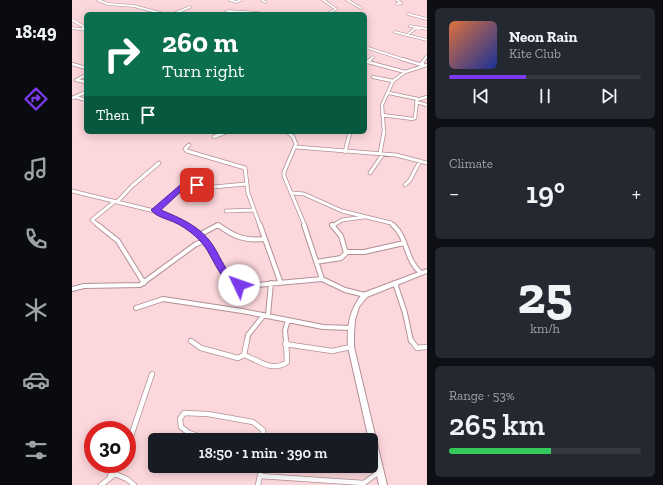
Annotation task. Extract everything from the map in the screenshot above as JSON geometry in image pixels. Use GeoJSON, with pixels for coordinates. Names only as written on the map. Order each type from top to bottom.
{"type":"FeatureCollection","features":[{"type":"Feature","properties":{"kind":"main road"},"geometry":{"type":"LineString","coordinates":[[384,485],[351,347],[350,328],[358,302],[365,295],[395,282],[425,274]]}},
{"type":"Feature","properties":{"kind":"street"},"geometry":{"type":"LineString","coordinates":[[98,0],[108,4],[134,6],[156,12]]}},
{"type":"Feature","properties":{"kind":"street"},"geometry":{"type":"LineString","coordinates":[[230,0],[236,2],[241,0]]}},
{"type":"Feature","properties":{"kind":"street"},"geometry":{"type":"LineString","coordinates":[[323,0],[336,9],[331,12]]}},
{"type":"Feature","properties":{"kind":"street"},"geometry":{"type":"LineString","coordinates":[[347,0],[360,8]]}},
{"type":"Feature","properties":{"kind":"street"},"geometry":{"type":"LineString","coordinates":[[397,0],[401,3],[397,4]]}},
{"type":"Feature","properties":{"kind":"street"},"geometry":{"type":"LineString","coordinates":[[179,12],[190,7]]}},
{"type":"Feature","properties":{"kind":"street"},"geometry":{"type":"LineString","coordinates":[[226,12],[238,12]]}},
{"type":"Feature","properties":{"kind":"street"},"geometry":{"type":"LineString","coordinates":[[408,14],[427,20]]}},
{"type":"Feature","properties":{"kind":"street"},"geometry":{"type":"LineString","coordinates":[[72,20],[83,26],[83,28]]}},
{"type":"Feature","properties":{"kind":"street"},"geometry":{"type":"LineString","coordinates":[[410,26],[427,29]]}},
{"type":"Feature","properties":{"kind":"street"},"geometry":{"type":"LineString","coordinates":[[72,28],[83,28]]}},
{"type":"Feature","properties":{"kind":"street"},"geometry":{"type":"LineString","coordinates":[[407,35],[417,28]]}},
{"type":"Feature","properties":{"kind":"street"},"geometry":{"type":"LineString","coordinates":[[395,32],[427,40]]}},
{"type":"Feature","properties":{"kind":"street"},"geometry":{"type":"LineString","coordinates":[[367,48],[425,65]]}},
{"type":"Feature","properties":{"kind":"street"},"geometry":{"type":"LineString","coordinates":[[425,65],[421,64],[422,60],[427,56]]}},
{"type":"Feature","properties":{"kind":"street"},"geometry":{"type":"LineString","coordinates":[[367,62],[373,57]]}},
{"type":"Feature","properties":{"kind":"street"},"geometry":{"type":"LineString","coordinates":[[367,63],[405,72]]}},
{"type":"Feature","properties":{"kind":"street"},"geometry":{"type":"LineString","coordinates":[[72,64],[84,67]]}},
{"type":"Feature","properties":{"kind":"street"},"geometry":{"type":"LineString","coordinates":[[370,173],[381,154],[385,129],[382,115],[383,100],[389,93],[392,81],[405,72],[425,65]]}},
{"type":"Feature","properties":{"kind":"street"},"geometry":{"type":"LineString","coordinates":[[76,80],[84,76]]}},
{"type":"Feature","properties":{"kind":"street"},"geometry":{"type":"LineString","coordinates":[[373,77],[392,81]]}},
{"type":"Feature","properties":{"kind":"street"},"geometry":{"type":"LineString","coordinates":[[72,79],[84,82]]}},
{"type":"Feature","properties":{"kind":"street"},"geometry":{"type":"LineString","coordinates":[[389,93],[416,100],[427,106]]}},
{"type":"Feature","properties":{"kind":"street"},"geometry":{"type":"LineString","coordinates":[[72,94],[75,97]]}},
{"type":"Feature","properties":{"kind":"street"},"geometry":{"type":"LineString","coordinates":[[416,100],[427,97]]}},
{"type":"Feature","properties":{"kind":"street"},"geometry":{"type":"LineString","coordinates":[[382,115],[413,119],[415,118],[416,100]]}},
{"type":"Feature","properties":{"kind":"street"},"geometry":{"type":"LineString","coordinates":[[214,137],[222,134]]}},
{"type":"Feature","properties":{"kind":"street"},"geometry":{"type":"LineString","coordinates":[[289,134],[296,140],[296,147],[284,172],[322,279]]}},
{"type":"Feature","properties":{"kind":"street"},"geometry":{"type":"LineString","coordinates":[[345,152],[350,134]]}},
{"type":"Feature","properties":{"kind":"street"},"geometry":{"type":"LineString","coordinates":[[189,145],[186,149],[187,151],[245,168],[246,184],[280,282]]}},
{"type":"Feature","properties":{"kind":"street"},"geometry":{"type":"LineString","coordinates":[[296,147],[396,155],[424,162]]}},
{"type":"Feature","properties":{"kind":"street"},"geometry":{"type":"LineString","coordinates":[[404,185],[427,159]]}},
{"type":"Feature","properties":{"kind":"street"},"geometry":{"type":"LineString","coordinates":[[144,284],[118,241],[92,220],[159,164]]}},
{"type":"Feature","properties":{"kind":"street"},"geometry":{"type":"LineString","coordinates":[[155,210],[196,173]]}},
{"type":"Feature","properties":{"kind":"street"},"geometry":{"type":"LineString","coordinates":[[186,183],[214,187],[246,184]]}},
{"type":"Feature","properties":{"kind":"street"},"geometry":{"type":"LineString","coordinates":[[72,191],[155,210],[180,221],[199,234],[228,278],[236,285],[246,286],[322,279],[345,290],[365,295]]}},
{"type":"Feature","properties":{"kind":"street"},"geometry":{"type":"LineString","coordinates":[[292,193],[304,194],[342,211],[384,220],[395,225],[412,264],[425,274]]}},
{"type":"Feature","properties":{"kind":"street"},"geometry":{"type":"LineString","coordinates":[[226,211],[254,210]]}},
{"type":"Feature","properties":{"kind":"street"},"geometry":{"type":"LineString","coordinates":[[342,211],[352,218]]}},
{"type":"Feature","properties":{"kind":"street"},"geometry":{"type":"LineString","coordinates":[[346,252],[341,236],[331,225],[342,220],[367,217]]}},
{"type":"Feature","properties":{"kind":"street"},"geometry":{"type":"LineString","coordinates":[[199,234],[218,225],[236,237],[252,240],[265,239]]}},
{"type":"Feature","properties":{"kind":"street"},"geometry":{"type":"LineString","coordinates":[[72,289],[84,286],[105,285],[131,287],[144,284],[196,244],[205,241]]}},
{"type":"Feature","properties":{"kind":"street"},"geometry":{"type":"LineString","coordinates":[[346,252],[364,252],[404,243]]}},
{"type":"Feature","properties":{"kind":"street"},"geometry":{"type":"LineString","coordinates":[[316,262],[341,258],[346,252]]}},
{"type":"Feature","properties":{"kind":"street"},"geometry":{"type":"LineString","coordinates":[[395,282],[405,314],[408,336],[417,348],[427,347]]}},
{"type":"Feature","properties":{"kind":"street"},"geometry":{"type":"LineString","coordinates":[[244,355],[248,335],[266,315],[271,283]]}},
{"type":"Feature","properties":{"kind":"street"},"geometry":{"type":"LineString","coordinates":[[136,308],[163,299],[266,315],[323,327],[350,328]]}},
{"type":"Feature","properties":{"kind":"street"},"geometry":{"type":"LineString","coordinates":[[244,355],[261,363],[278,367],[284,365],[287,362],[285,330],[288,320]]}},
{"type":"Feature","properties":{"kind":"street"},"geometry":{"type":"LineString","coordinates":[[191,341],[196,346],[204,350],[216,351],[238,358],[244,355]]}},
{"type":"Feature","properties":{"kind":"street"},"geometry":{"type":"LineString","coordinates":[[285,344],[332,351],[351,347]]}},
{"type":"Feature","properties":{"kind":"street"},"geometry":{"type":"LineString","coordinates":[[136,421],[152,374]]}},
{"type":"Feature","properties":{"kind":"street"},"geometry":{"type":"LineString","coordinates":[[190,433],[184,431],[182,428],[180,421],[184,413],[208,414],[253,422],[263,430],[263,433]]}},
{"type":"Feature","properties":{"kind":"street"},"geometry":{"type":"LineString","coordinates":[[260,476],[364,483],[380,472]]}},
{"type":"Feature","properties":{"kind":"street"},"geometry":{"type":"LineString","coordinates":[[101,485],[111,473]]}},
{"type":"Feature","properties":{"kind":"street"},"geometry":{"type":"LineString","coordinates":[[258,485],[261,473]]}},
{"type":"Feature","properties":{"kind":"street"},"geometry":{"type":"LineString","coordinates":[[110,476],[115,474],[127,479],[134,485]]}},
{"type":"Feature","properties":{"kind":"route"},"geometry":{"type":"LineString","coordinates":[[197,185],[186,183],[155,210],[180,221],[199,234],[220,263],[228,278],[236,285],[239,285]]}}]}
